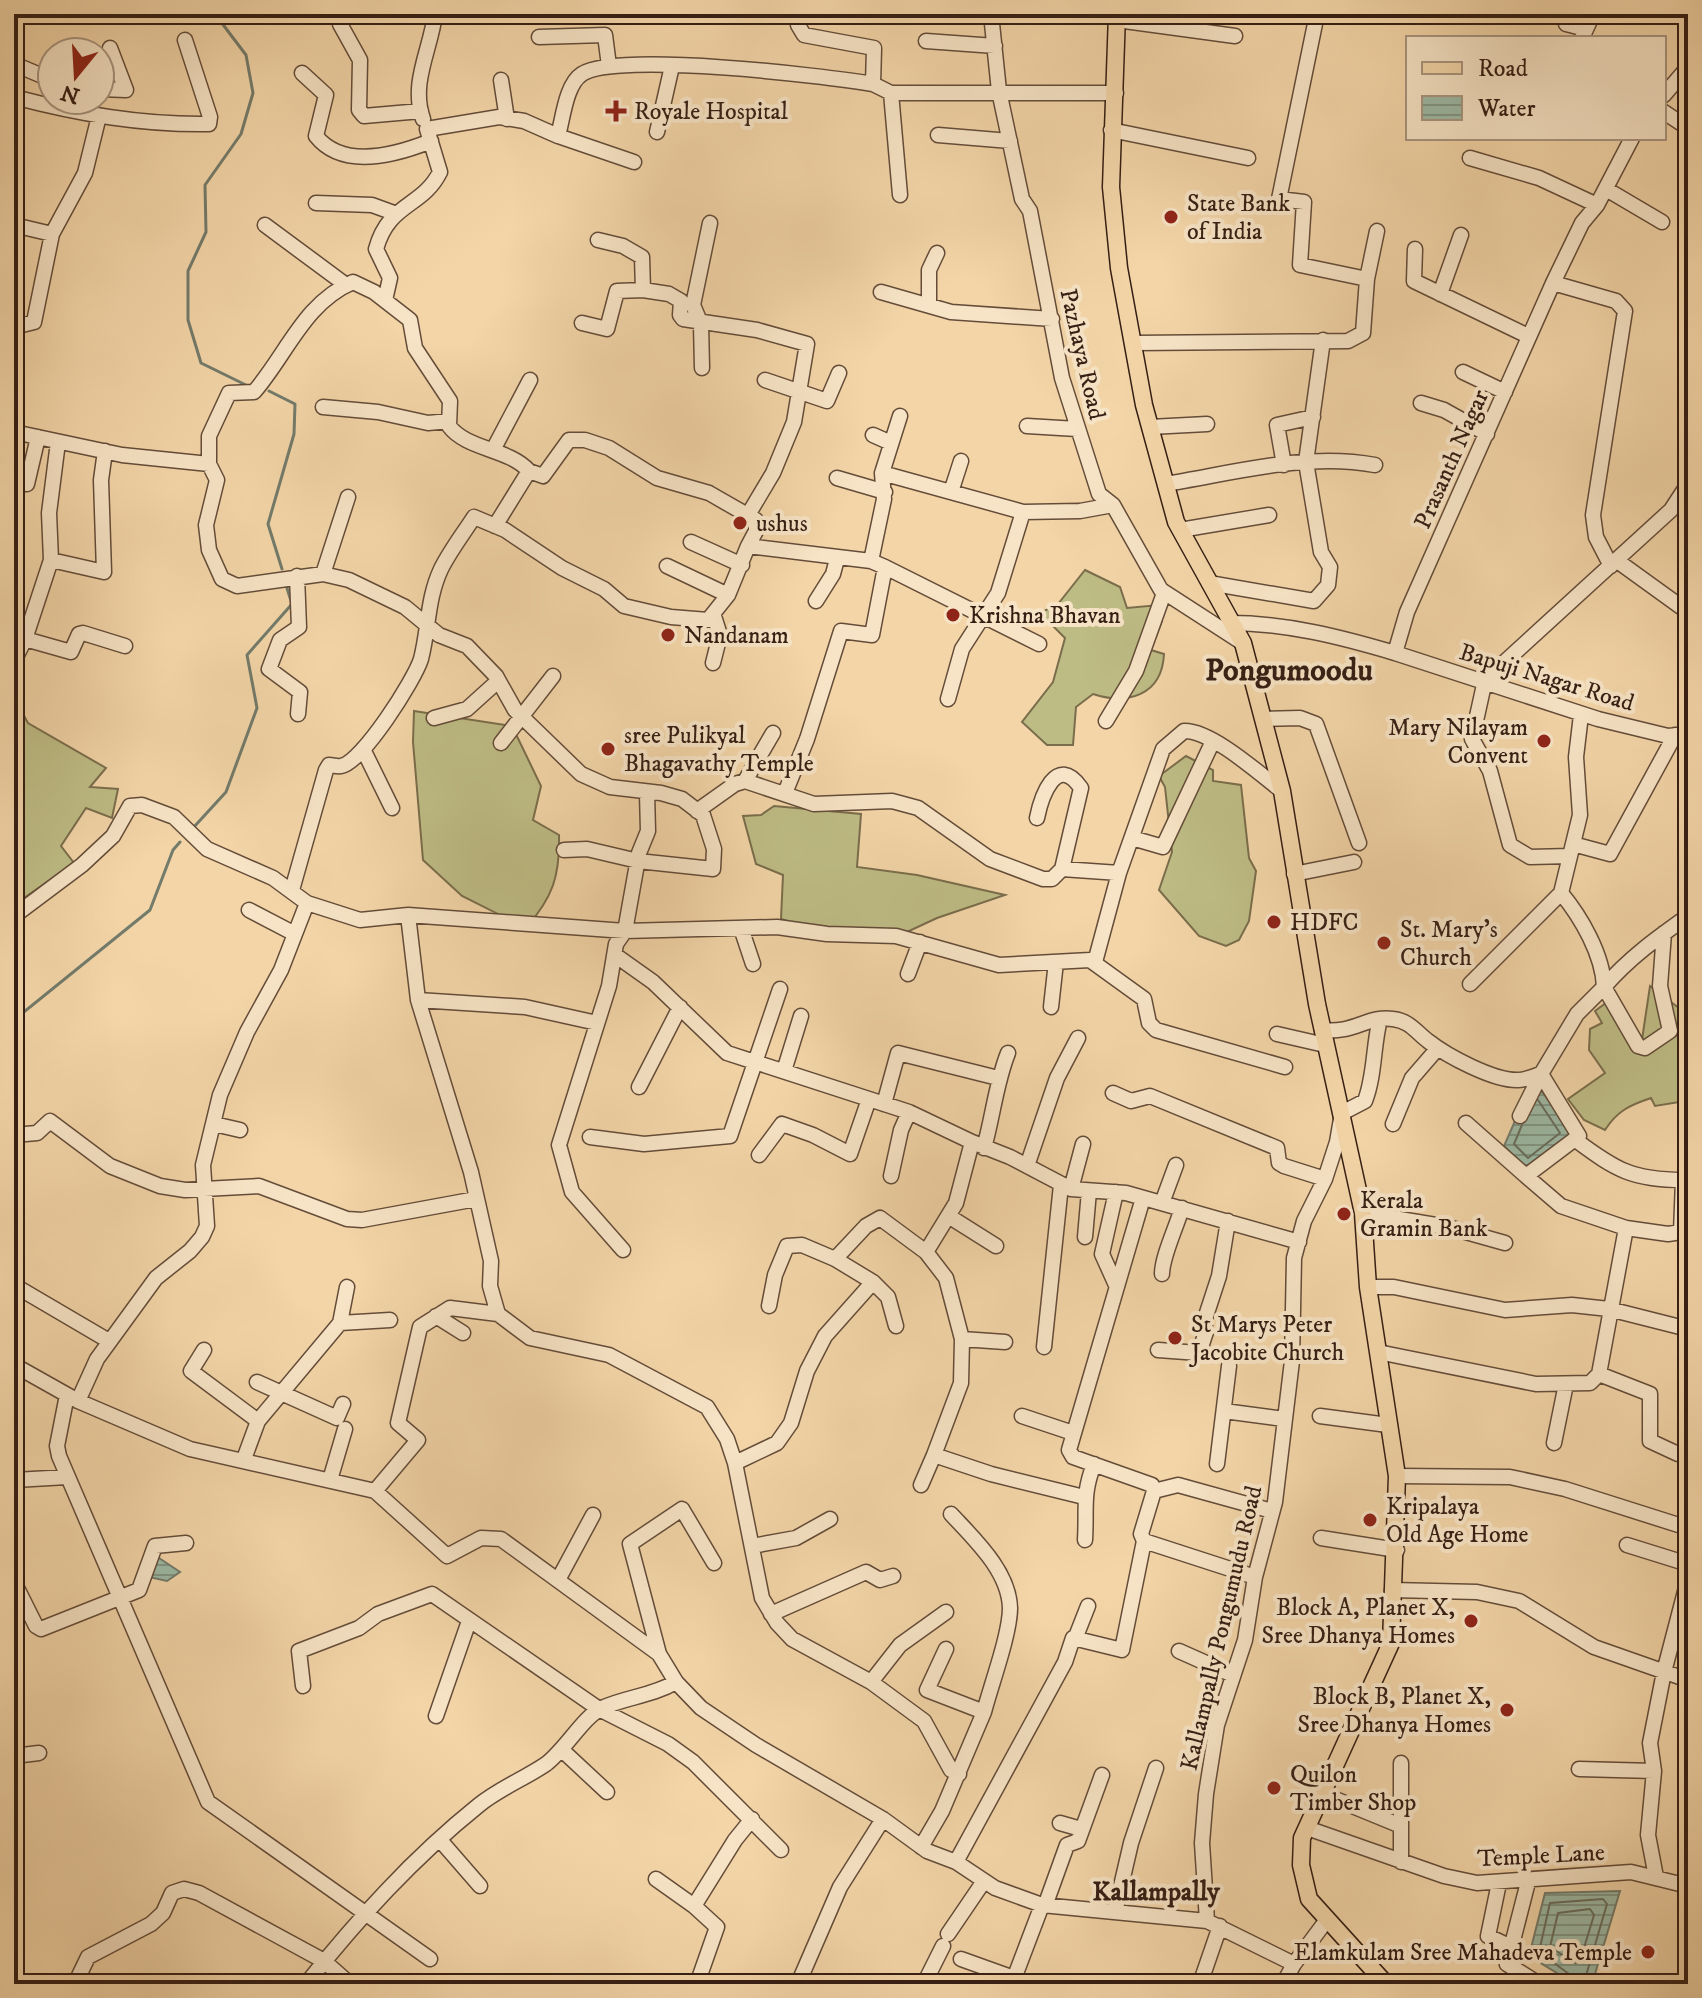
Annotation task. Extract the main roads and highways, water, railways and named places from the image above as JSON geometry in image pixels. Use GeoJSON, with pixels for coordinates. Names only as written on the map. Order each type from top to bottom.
{"type":"FeatureCollection","features":[{"type":"Feature","properties":{"kind":"main road"},"geometry":{"type":"LineString","coordinates":[[1117,17],[1111,187],[1119,268],[1150,427],[1180,530],[1243,643],[1264,719],[1282,791],[1324,1038],[1363,1213],[1368,1287],[1397,1476],[1397,1550],[1392,1590],[1391,1643],[1386,1661],[1302,1838],[1301,1865],[1305,1890],[1326,1921],[1386,1984]]}},
{"type":"Feature","properties":{"kind":"water"},"geometry":{"type":"Polygon","coordinates":[[[1533,1080],[1573,1132],[1528,1170],[1504,1146],[1533,1080]]]}},
{"type":"Feature","properties":{"kind":"water"},"geometry":{"type":"Polygon","coordinates":[[[150,1552],[180,1572],[167,1581],[149,1577],[150,1552]]]}},
{"type":"Feature","properties":{"kind":"water"},"geometry":{"type":"Polygon","coordinates":[[[1620,1891],[1592,1984],[1575,1984],[1529,1956],[1545,1893],[1620,1891]]]}},
{"type":"Feature","properties":{"kind":"waterway"},"geometry":{"type":"LineString","coordinates":[[215,14],[246,55],[253,93],[241,134],[205,185],[206,232],[188,271],[188,320],[201,363],[248,386]]}},
{"type":"Feature","properties":{"kind":"waterway"},"geometry":{"type":"LineString","coordinates":[[269,391],[295,404],[294,434],[268,524],[282,569]]}},
{"type":"Feature","properties":{"kind":"waterway"},"geometry":{"type":"LineString","coordinates":[[193,828],[226,792],[257,708],[247,655],[292,604],[286,585]]}},
{"type":"Feature","properties":{"kind":"waterway"},"geometry":{"type":"LineString","coordinates":[[14,1020],[150,910],[173,850],[180,842]]}},
{"type":"Feature","properties":{"kind":"place","name":"Royale Hospital"},"geometry":{"type":"Point","coordinates":[616,111]}},
{"type":"Feature","properties":{"kind":"place","name":"State Bank of India"},"geometry":{"type":"Point","coordinates":[1171,217]}},
{"type":"Feature","properties":{"kind":"place","name":"ushus"},"geometry":{"type":"Point","coordinates":[740,523]}},
{"type":"Feature","properties":{"kind":"place","name":"Krishna Bhavan"},"geometry":{"type":"Point","coordinates":[953,615]}},
{"type":"Feature","properties":{"kind":"place","name":"Nandanam"},"geometry":{"type":"Point","coordinates":[668,635]}},
{"type":"Feature","properties":{"kind":"place","name":"Mary Nilayam Convent"},"geometry":{"type":"Point","coordinates":[1544,741]}},
{"type":"Feature","properties":{"kind":"place","name":"sree Pulikyal Bhagavathy Temple"},"geometry":{"type":"Point","coordinates":[608,749]}},
{"type":"Feature","properties":{"kind":"place","name":"HDFC"},"geometry":{"type":"Point","coordinates":[1274,922]}},
{"type":"Feature","properties":{"kind":"place","name":"St. Mary's Church"},"geometry":{"type":"Point","coordinates":[1384,943]}},
{"type":"Feature","properties":{"kind":"place","name":"Kerala Gramin Bank"},"geometry":{"type":"Point","coordinates":[1344,1214]}},
{"type":"Feature","properties":{"kind":"place","name":"St Marys Peter Jacobite Church"},"geometry":{"type":"Point","coordinates":[1175,1338]}},
{"type":"Feature","properties":{"kind":"place","name":"Kripalaya Old Age Home"},"geometry":{"type":"Point","coordinates":[1370,1520]}},
{"type":"Feature","properties":{"kind":"place","name":"Block A, Planet X, Sree Dhanya Homes"},"geometry":{"type":"Point","coordinates":[1471,1621]}},
{"type":"Feature","properties":{"kind":"place","name":"Block B, Planet X, Sree Dhanya Homes"},"geometry":{"type":"Point","coordinates":[1507,1710]}},
{"type":"Feature","properties":{"kind":"place","name":"Quilon Timber Shop"},"geometry":{"type":"Point","coordinates":[1274,1788]}},
{"type":"Feature","properties":{"kind":"place","name":"Elamkulam Sree Mahadeva Temple"},"geometry":{"type":"Point","coordinates":[1648,1952]}},
{"type":"Feature","properties":{"kind":"district","name":"Pongumoodu"},"geometry":{"type":"Point","coordinates":[1289,669]}},
{"type":"Feature","properties":{"kind":"district","name":"Kallampally"},"geometry":{"type":"Point","coordinates":[1156,1891]}}]}
